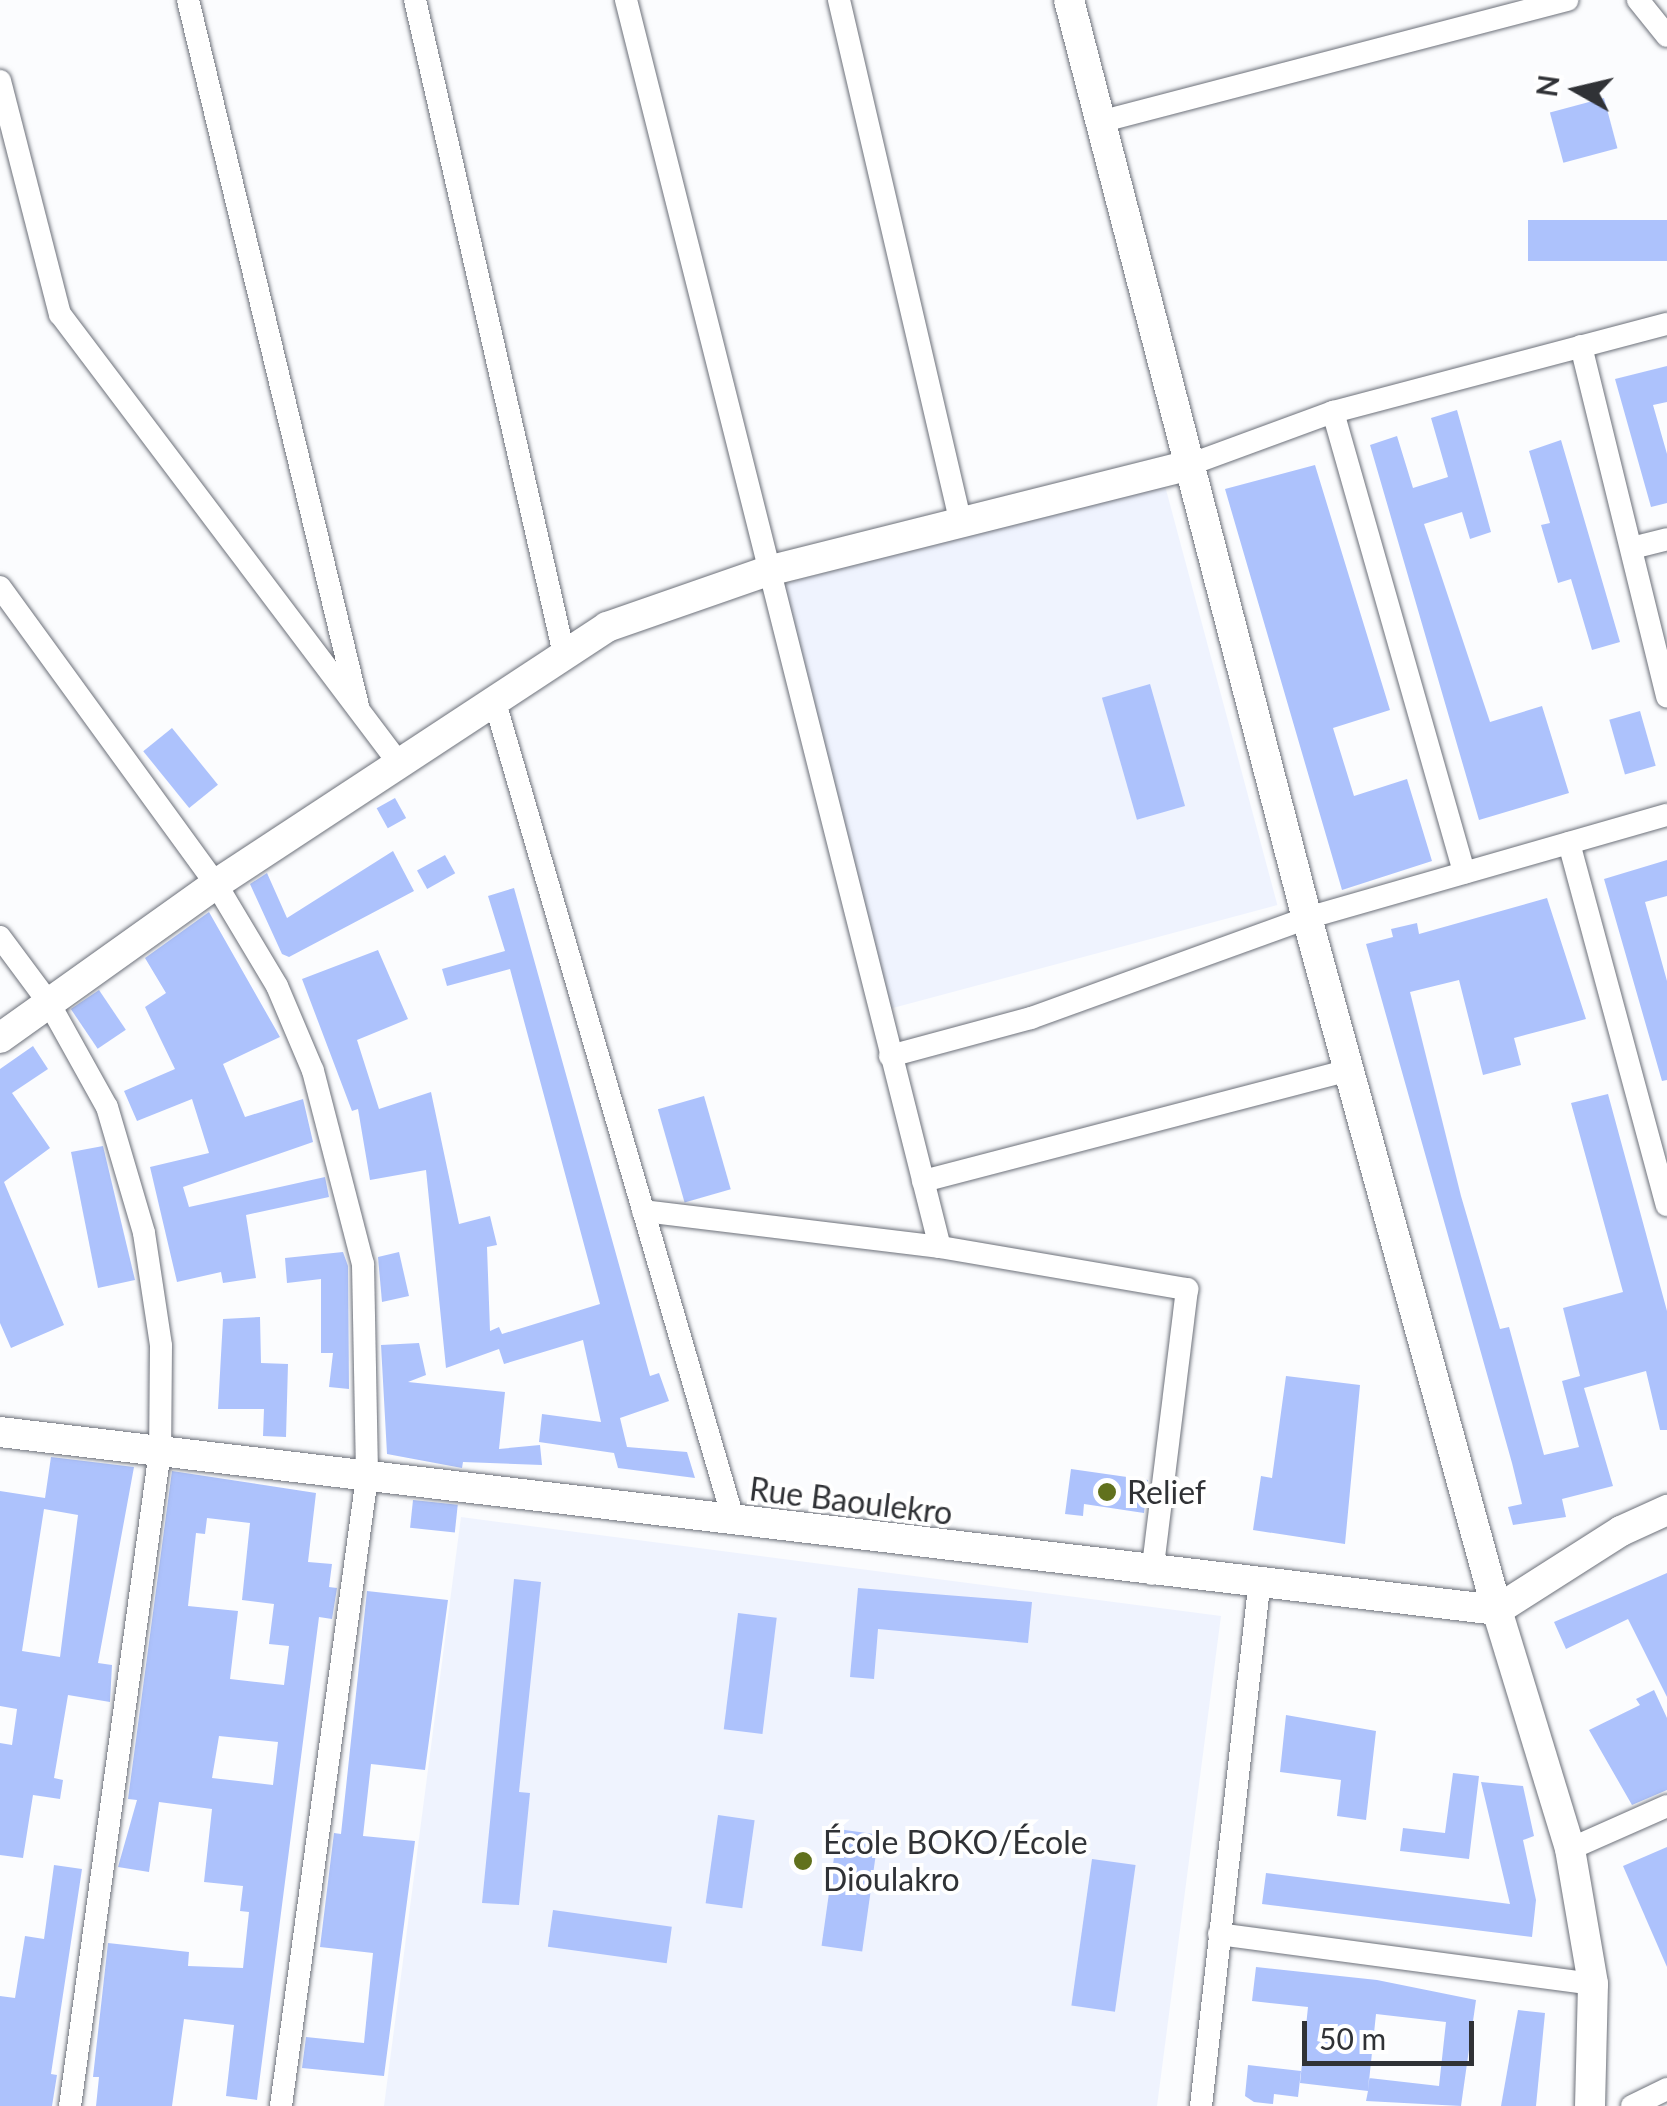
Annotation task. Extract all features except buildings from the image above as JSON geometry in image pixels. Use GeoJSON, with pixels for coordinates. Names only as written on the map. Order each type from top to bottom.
{"type":"FeatureCollection","features":[{"type":"Feature","properties":{"kind":"street"},"geometry":{"type":"LineString","coordinates":[[415,0],[564,654]]}},
{"type":"Feature","properties":{"kind":"street"},"geometry":{"type":"LineString","coordinates":[[626,0],[940,1248]]}},
{"type":"Feature","properties":{"kind":"street"},"geometry":{"type":"LineString","coordinates":[[840,0],[961,524]]}},
{"type":"Feature","properties":{"kind":"street"},"geometry":{"type":"LineString","coordinates":[[1070,0],[1186,466],[1307,918],[1497,1610],[1570,1849],[1593,1984],[1590,2106]]}},
{"type":"Feature","properties":{"kind":"street"},"geometry":{"type":"LineString","coordinates":[[1098,122],[1567,0]]}},
{"type":"Feature","properties":{"kind":"street"},"geometry":{"type":"LineString","coordinates":[[1638,0],[1667,36]]}},
{"type":"Feature","properties":{"kind":"street"},"geometry":{"type":"LineString","coordinates":[[197,2],[361,719]]}},
{"type":"Feature","properties":{"kind":"street"},"geometry":{"type":"LineString","coordinates":[[0,81],[60,314],[361,719],[398,762]]}},
{"type":"Feature","properties":{"kind":"street"},"geometry":{"type":"LineString","coordinates":[[0,1038],[216,884],[607,627],[768,571],[1186,466],[1333,412],[1667,324]]}},
{"type":"Feature","properties":{"kind":"street"},"geometry":{"type":"LineString","coordinates":[[1581,346],[1667,697]]}},
{"type":"Feature","properties":{"kind":"street"},"geometry":{"type":"LineString","coordinates":[[1333,412],[1464,873]]}},
{"type":"Feature","properties":{"kind":"street"},"geometry":{"type":"LineString","coordinates":[[1632,548],[1667,539]]}},
{"type":"Feature","properties":{"kind":"street"},"geometry":{"type":"LineString","coordinates":[[0,587],[216,884],[277,986],[314,1071],[341,1164],[363,1264],[367,1477],[281,2106]]}},
{"type":"Feature","properties":{"kind":"street"},"geometry":{"type":"LineString","coordinates":[[494,700],[734,1522]]}},
{"type":"Feature","properties":{"kind":"street"},"geometry":{"type":"LineString","coordinates":[[890,1056],[1031,1018],[1307,918],[1667,815]]}},
{"type":"Feature","properties":{"kind":"street"},"geometry":{"type":"LineString","coordinates":[[1568,843],[1667,1206]]}},
{"type":"Feature","properties":{"kind":"street"},"geometry":{"type":"LineString","coordinates":[[0,937],[49,1003],[107,1108],[144,1233],[160,1346],[160,1451],[70,2106]]}},
{"type":"Feature","properties":{"kind":"street"},"geometry":{"type":"LineString","coordinates":[[923,1181],[1350,1070]]}},
{"type":"Feature","properties":{"kind":"street"},"geometry":{"type":"LineString","coordinates":[[643,1210],[940,1248],[1187,1289],[1152,1574]]}},
{"type":"Feature","properties":{"kind":"street","name":"Rue Baoulekro"},"geometry":{"type":"LineString","coordinates":[[0,1432],[1259,1587],[1497,1610]]}},
{"type":"Feature","properties":{"kind":"street"},"geometry":{"type":"LineString","coordinates":[[1497,1610],[1620,1530],[1667,1510]]}},
{"type":"Feature","properties":{"kind":"street"},"geometry":{"type":"LineString","coordinates":[[1201,2106],[1259,1587]]}},
{"type":"Feature","properties":{"kind":"street"},"geometry":{"type":"LineString","coordinates":[[1570,1849],[1667,1806]]}},
{"type":"Feature","properties":{"kind":"street"},"geometry":{"type":"LineString","coordinates":[[1219,1934],[1593,1984]]}},
{"type":"Feature","properties":{"kind":"street"},"geometry":{"type":"LineString","coordinates":[[1632,2106],[1667,2089]]}},
{"type":"Feature","properties":{"kind":"shaded area"},"geometry":{"type":"Polygon","coordinates":[[[1164,482],[1277,905],[890,1009],[777,586],[1164,482]]]}},
{"type":"Feature","properties":{"kind":"shaded area","name":"École BOKO/École Dioulakro"},"geometry":{"type":"Polygon","coordinates":[[[461,1517],[1221,1616],[1157,2106],[384,2106],[461,1517]]]}},
{"type":"Feature","properties":{"kind":"place","name":"Relief"},"geometry":{"type":"Point","coordinates":[1107,1492]}},
{"type":"Feature","properties":{"kind":"place","name":"École BOKO/École Dioulakro"},"geometry":{"type":"Point","coordinates":[803,1861]}}]}
